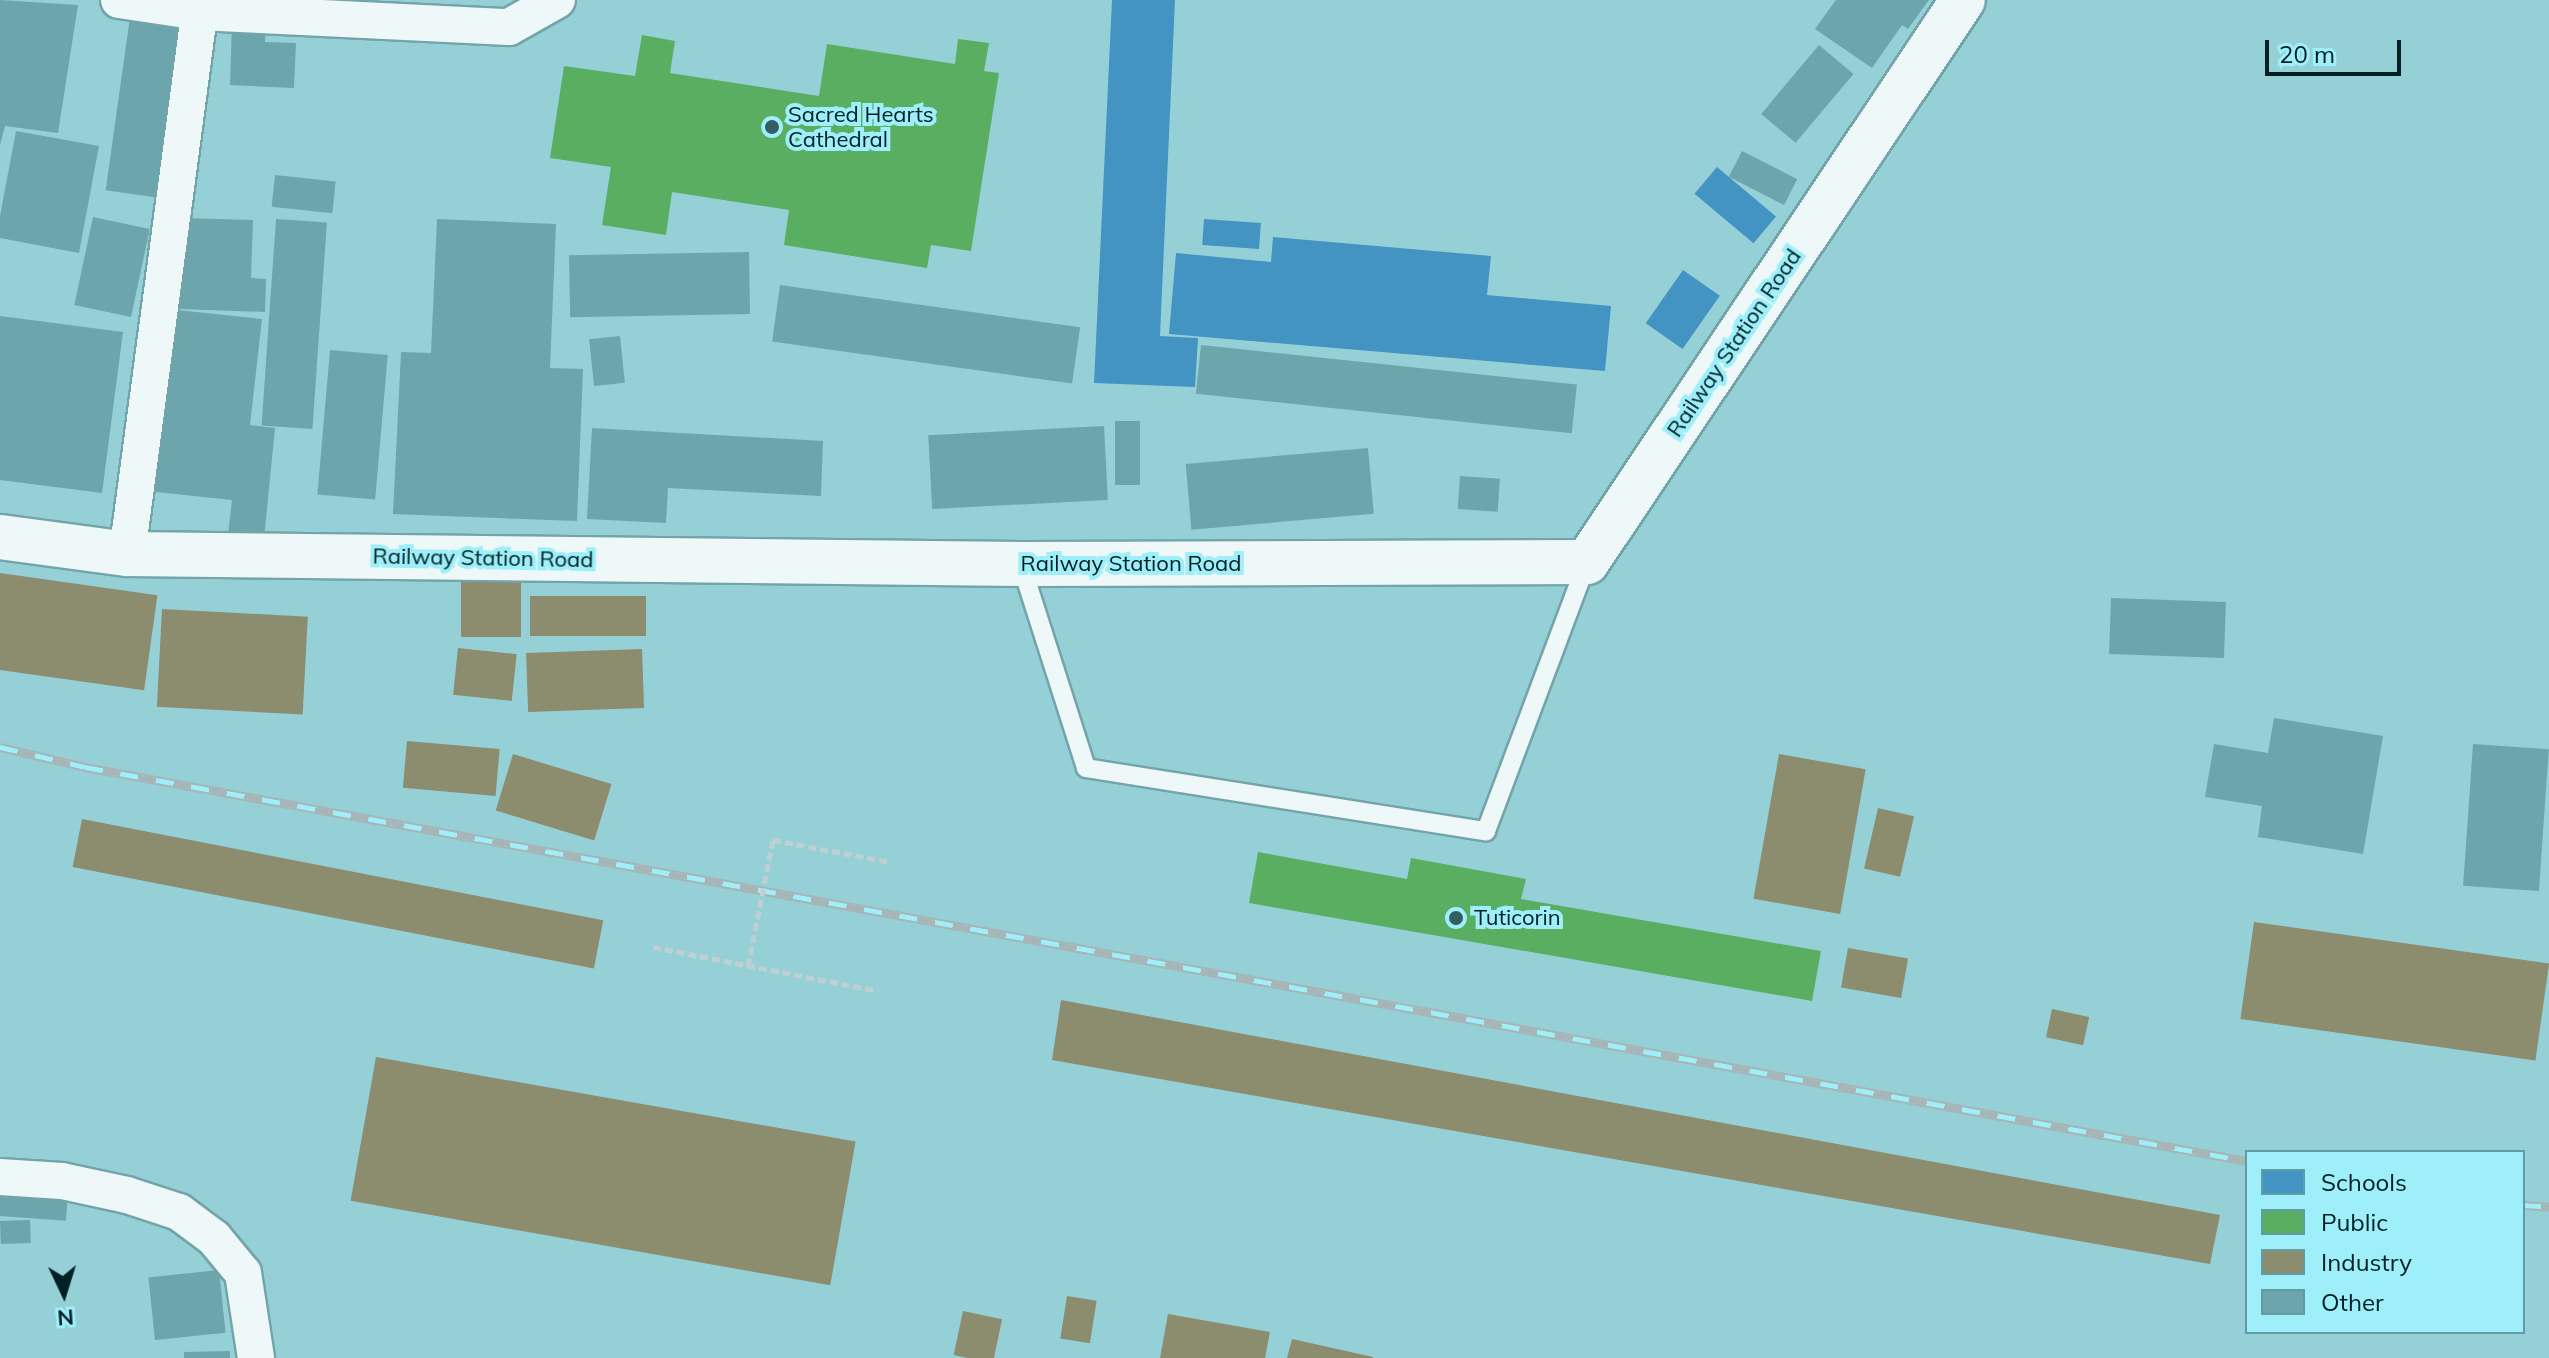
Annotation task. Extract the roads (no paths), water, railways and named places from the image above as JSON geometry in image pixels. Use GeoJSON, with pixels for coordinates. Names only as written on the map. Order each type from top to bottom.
{"type":"FeatureCollection","features":[{"type":"Feature","properties":{"kind":"street"},"geometry":{"type":"LineString","coordinates":[[119,0],[509,27],[557,0]]}},
{"type":"Feature","properties":{"kind":"street","name":"Railway Station Road"},"geometry":{"type":"LineString","coordinates":[[0,537],[127,554],[1021,564],[1587,562],[1963,0]]}},
{"type":"Feature","properties":{"kind":"street"},"geometry":{"type":"LineString","coordinates":[[127,554],[200,6]]}},
{"type":"Feature","properties":{"kind":"street"},"geometry":{"type":"LineString","coordinates":[[0,1177],[62,1181],[127,1195],[179,1212],[214,1238],[243,1273],[256,1358]]}},
{"type":"Feature","properties":{"kind":"lane"},"geometry":{"type":"LineString","coordinates":[[1021,564],[1086,768],[1486,831],[1587,562]]}},
{"type":"Feature","properties":{"kind":"railway"},"geometry":{"type":"LineString","coordinates":[[0,747],[85,767],[2245,1161]]}},
{"type":"Feature","properties":{"kind":"railway"},"geometry":{"type":"LineString","coordinates":[[2525,1205],[2549,1207]]}},
{"type":"Feature","properties":{"kind":"place","name":"Sacred Hearts Cathedral"},"geometry":{"type":"Point","coordinates":[772,127]}},
{"type":"Feature","properties":{"kind":"place","name":"Tuticorin"},"geometry":{"type":"Point","coordinates":[1456,918]}}]}
